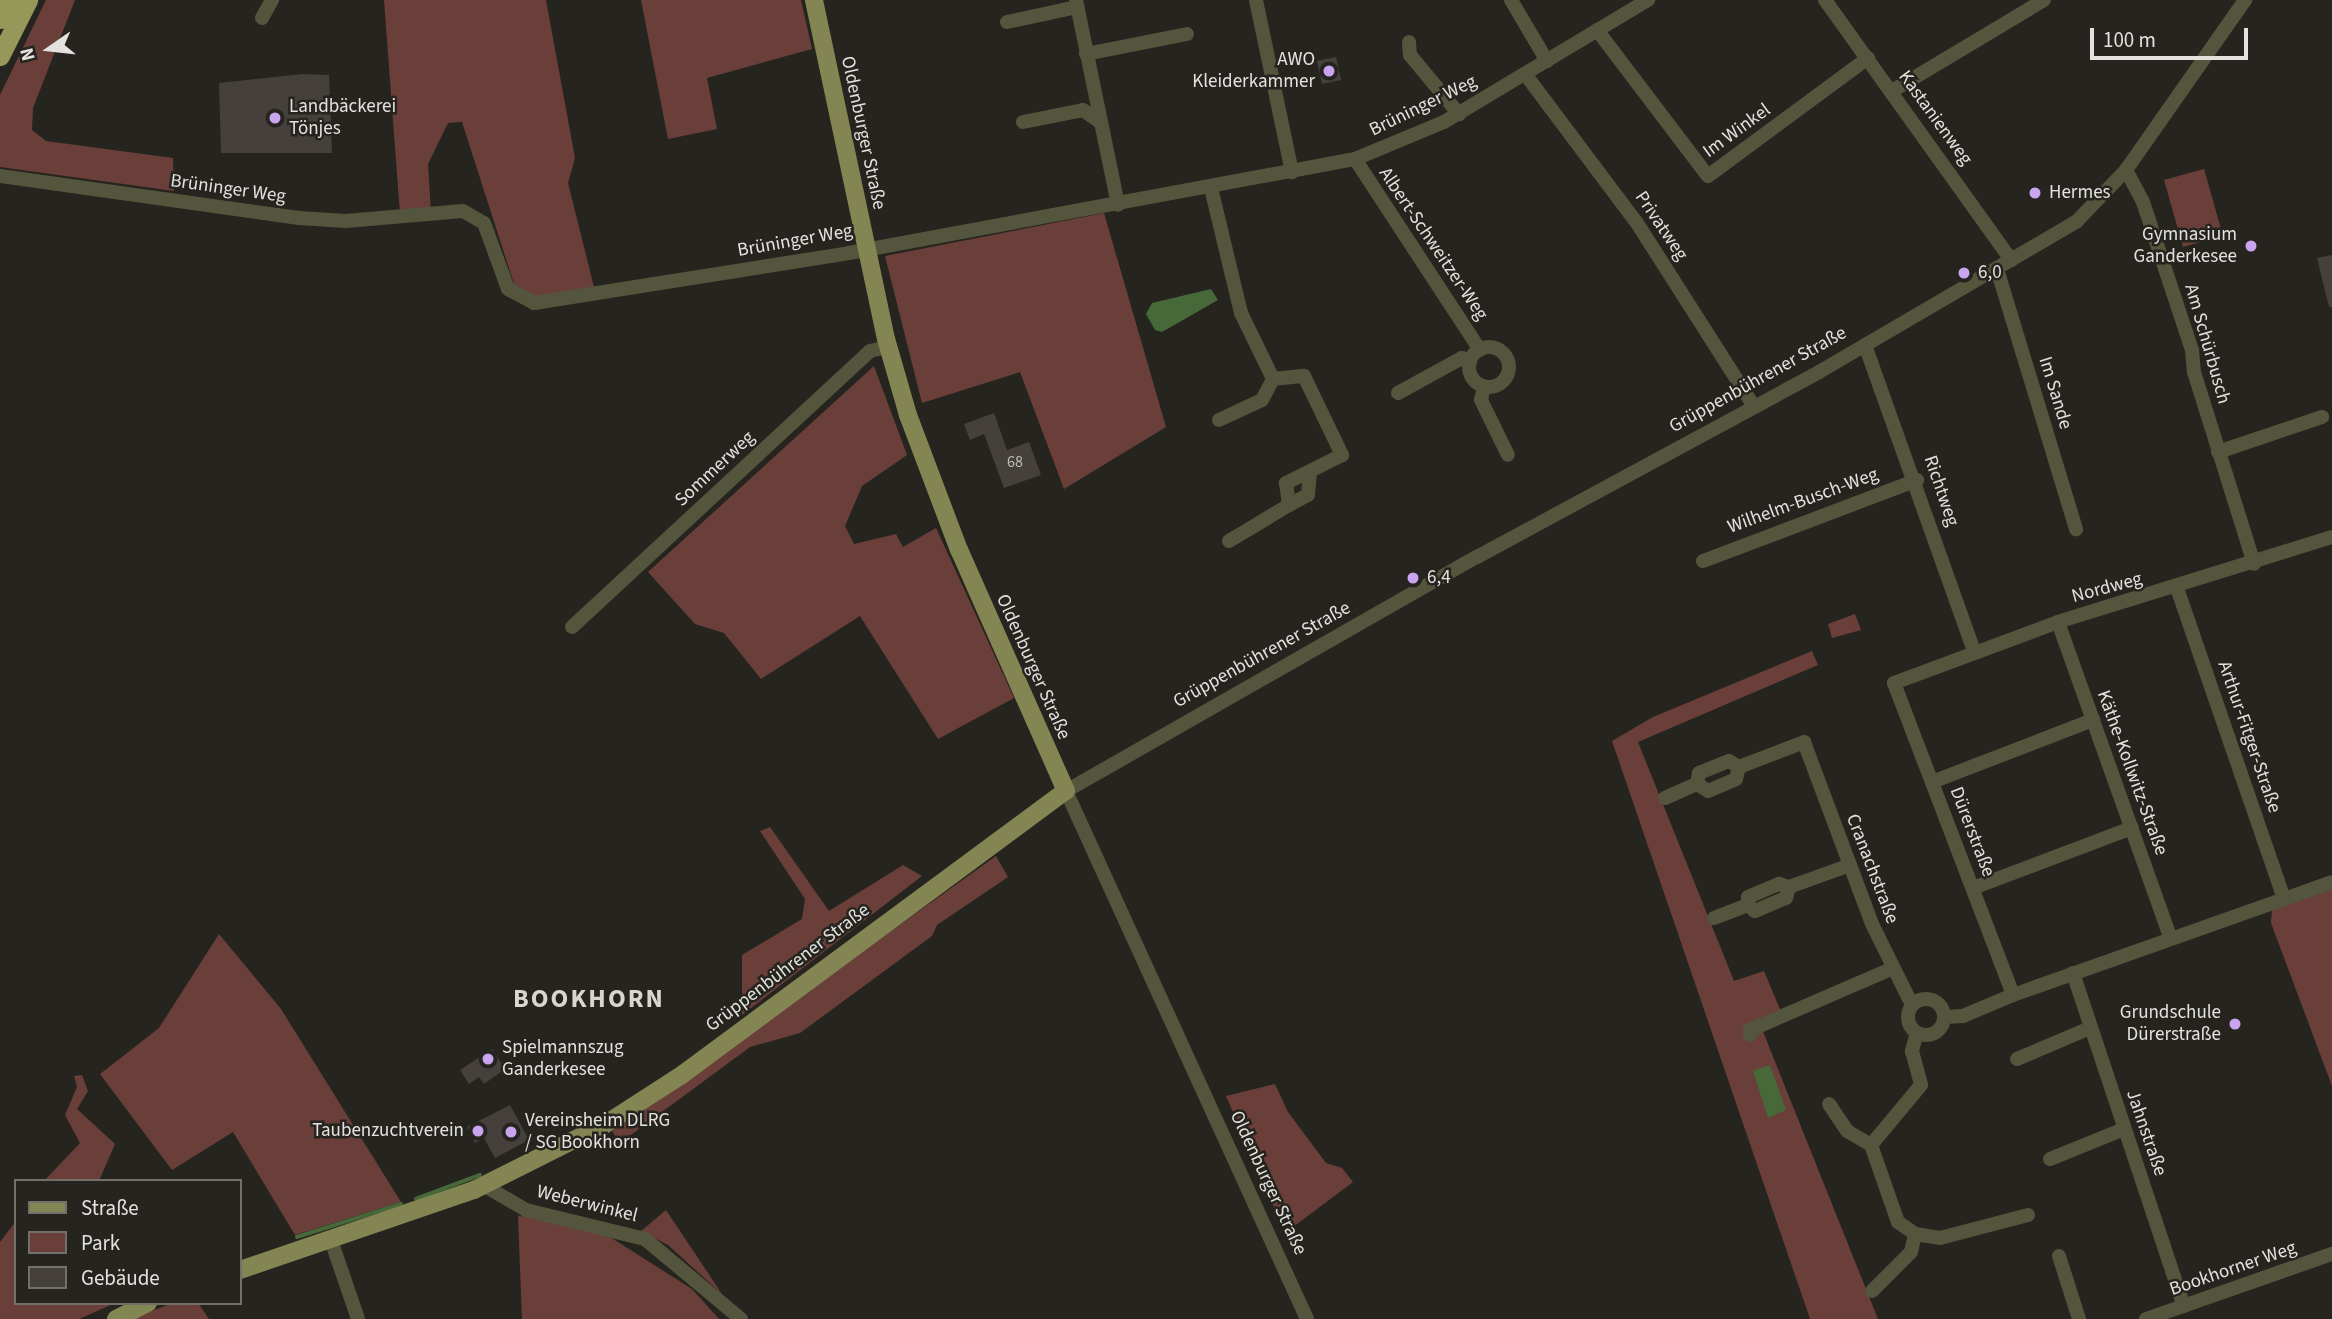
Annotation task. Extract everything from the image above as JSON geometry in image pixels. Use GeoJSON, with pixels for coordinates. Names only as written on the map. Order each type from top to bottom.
{"type":"FeatureCollection","features":[{"type":"Feature","properties":{"kind":"highway"},"geometry":{"type":"LineString","coordinates":[[0,19],[9,0]]}},
{"type":"Feature","properties":{"kind":"highway"},"geometry":{"type":"LineString","coordinates":[[0,56],[28,0]]}},
{"type":"Feature","properties":{"kind":"main road","name":"Oldenburger Straße"},"geometry":{"type":"LineString","coordinates":[[814,0],[888,347],[933,486],[1066,791]]}},
{"type":"Feature","properties":{"kind":"main road","name":"Grüppenbührener Straße"},"geometry":{"type":"LineString","coordinates":[[242,1269],[485,1186],[604,1125],[682,1074],[1066,791]]}},
{"type":"Feature","properties":{"kind":"main road"},"geometry":{"type":"LineString","coordinates":[[117,1319],[144,1305]]}},
{"type":"Feature","properties":{"kind":"street"},"geometry":{"type":"LineString","coordinates":[[262,18],[272,0]]}},
{"type":"Feature","properties":{"kind":"street"},"geometry":{"type":"LineString","coordinates":[[1256,0],[1292,172]]}},
{"type":"Feature","properties":{"kind":"street"},"geometry":{"type":"LineString","coordinates":[[1511,0],[1547,61]]}},
{"type":"Feature","properties":{"kind":"street","name":"Brüninger Weg"},"geometry":{"type":"LineString","coordinates":[[0,176],[299,218],[346,221],[463,211],[484,223],[508,289],[534,303],[1118,205],[1355,159],[1459,114],[1648,0]]}},
{"type":"Feature","properties":{"kind":"street","name":"Kastanienweg"},"geometry":{"type":"LineString","coordinates":[[1825,0],[2011,260]]}},
{"type":"Feature","properties":{"kind":"street"},"geometry":{"type":"LineString","coordinates":[[1892,91],[2044,0]]}},
{"type":"Feature","properties":{"kind":"street","name":"Grüppenbührener Straße"},"geometry":{"type":"LineString","coordinates":[[1066,791],[1477,557],[1865,345],[2077,221],[2126,170],[2245,0]]}},
{"type":"Feature","properties":{"kind":"street"},"geometry":{"type":"LineString","coordinates":[[1007,23],[1076,4],[1118,205]]}},
{"type":"Feature","properties":{"kind":"street","name":"Im Winkel"},"geometry":{"type":"LineString","coordinates":[[1597,30],[1708,176],[1868,58]]}},
{"type":"Feature","properties":{"kind":"street"},"geometry":{"type":"LineString","coordinates":[[1086,54],[1187,34]]}},
{"type":"Feature","properties":{"kind":"street"},"geometry":{"type":"LineString","coordinates":[[1409,42],[1410,55],[1459,114]]}},
{"type":"Feature","properties":{"kind":"street","name":"Privatweg"},"geometry":{"type":"LineString","coordinates":[[1525,74],[1637,223],[1754,407]]}},
{"type":"Feature","properties":{"kind":"street"},"geometry":{"type":"LineString","coordinates":[[1023,122],[1083,110],[1093,95]]}},
{"type":"Feature","properties":{"kind":"street"},"geometry":{"type":"LineString","coordinates":[[1083,110],[1099,121]]}},
{"type":"Feature","properties":{"kind":"street","name":"Albert-Schweitzer-Weg"},"geometry":{"type":"LineString","coordinates":[[1355,159],[1480,350]]}},
{"type":"Feature","properties":{"kind":"street","name":"Am Schürbusch"},"geometry":{"type":"LineString","coordinates":[[2126,170],[2143,202],[2192,349],[2218,452],[2254,564]]}},
{"type":"Feature","properties":{"kind":"street"},"geometry":{"type":"LineString","coordinates":[[1211,188],[1241,313],[1273,379]]}},
{"type":"Feature","properties":{"kind":"street","name":"Im Sande"},"geometry":{"type":"LineString","coordinates":[[1997,269],[2076,529]]}},
{"type":"Feature","properties":{"kind":"street","name":"Richtweg"},"geometry":{"type":"LineString","coordinates":[[1865,345],[1917,480],[1974,651]]}},
{"type":"Feature","properties":{"kind":"street","name":"Sommerweg"},"geometry":{"type":"LineString","coordinates":[[572,627],[870,351],[888,347]]}},
{"type":"Feature","properties":{"kind":"street","name":"Albert-Schweitzer-Weg"},"geometry":{"type":"LineString","coordinates":[[1470,362],[1480,350]]}},
{"type":"Feature","properties":{"kind":"street","name":"Albert-Schweitzer-Weg"},"geometry":{"type":"LineString","coordinates":[[1480,350],[1498,350],[1508,365],[1502,382],[1484,387]]}},
{"type":"Feature","properties":{"kind":"street"},"geometry":{"type":"LineString","coordinates":[[1398,393],[1462,358],[1470,362],[1471,377],[1484,387],[1480,400],[1508,455]]}},
{"type":"Feature","properties":{"kind":"street"},"geometry":{"type":"LineString","coordinates":[[1273,379],[1304,376],[1342,455],[1286,483],[1289,505]]}},
{"type":"Feature","properties":{"kind":"street"},"geometry":{"type":"LineString","coordinates":[[1219,420],[1262,400],[1273,379]]}},
{"type":"Feature","properties":{"kind":"street"},"geometry":{"type":"LineString","coordinates":[[2218,452],[2322,416]]}},
{"type":"Feature","properties":{"kind":"street"},"geometry":{"type":"LineString","coordinates":[[1229,541],[1308,495],[1310,472]]}},
{"type":"Feature","properties":{"kind":"street","name":"Wilhelm-Busch-Weg"},"geometry":{"type":"LineString","coordinates":[[1703,561],[1917,480]]}},
{"type":"Feature","properties":{"kind":"street","name":"Nordweg"},"geometry":{"type":"LineString","coordinates":[[1894,683],[1974,651],[2058,622],[2254,564],[2332,537]]}},
{"type":"Feature","properties":{"kind":"street","name":"Arthur-Fitger-Straße"},"geometry":{"type":"LineString","coordinates":[[2178,587],[2284,899]]}},
{"type":"Feature","properties":{"kind":"street","name":"Käthe-Kollwitz-Straße"},"geometry":{"type":"LineString","coordinates":[[2058,622],[2171,936]]}},
{"type":"Feature","properties":{"kind":"street","name":"Dürerstraße"},"geometry":{"type":"LineString","coordinates":[[1894,683],[2013,995]]}},
{"type":"Feature","properties":{"kind":"street"},"geometry":{"type":"LineString","coordinates":[[1932,782],[2093,720]]}},
{"type":"Feature","properties":{"kind":"street","name":"Cranachstraße"},"geometry":{"type":"LineString","coordinates":[[1665,798],[1697,784],[1699,773],[1729,761],[1739,767],[1804,742],[1891,969],[1912,1005]]}},
{"type":"Feature","properties":{"kind":"street","name":"Oldenburger Straße"},"geometry":{"type":"LineString","coordinates":[[1066,791],[1307,1319]]}},
{"type":"Feature","properties":{"kind":"street"},"geometry":{"type":"LineString","coordinates":[[1973,888],[2132,828]]}},
{"type":"Feature","properties":{"kind":"street"},"geometry":{"type":"LineString","coordinates":[[1714,918],[1748,905],[1748,897],[1779,884],[1790,887],[1850,865]]}},
{"type":"Feature","properties":{"kind":"street"},"geometry":{"type":"LineString","coordinates":[[1944,1017],[1963,1016],[2171,936],[2332,882]]}},
{"type":"Feature","properties":{"kind":"street"},"geometry":{"type":"LineString","coordinates":[[1750,1035],[1762,1025],[1891,969]]}},
{"type":"Feature","properties":{"kind":"street","name":"Jahnstraße"},"geometry":{"type":"LineString","coordinates":[[2073,973],[2184,1306]]}},
{"type":"Feature","properties":{"kind":"street"},"geometry":{"type":"LineString","coordinates":[[1923,999],[1935,1002],[1944,1017],[1932,1034],[1917,1032],[1909,1023],[1912,1005],[1923,999]]}},
{"type":"Feature","properties":{"kind":"street"},"geometry":{"type":"LineString","coordinates":[[2017,1059],[2090,1028]]}},
{"type":"Feature","properties":{"kind":"street"},"geometry":{"type":"LineString","coordinates":[[1871,1145],[1921,1085],[1912,1051],[1917,1032]]}},
{"type":"Feature","properties":{"kind":"street"},"geometry":{"type":"LineString","coordinates":[[1829,1104],[1847,1131],[1871,1145],[1898,1222],[1916,1234],[1940,1238],[2028,1215]]}},
{"type":"Feature","properties":{"kind":"street"},"geometry":{"type":"LineString","coordinates":[[2050,1159],[2124,1129]]}},
{"type":"Feature","properties":{"kind":"street","name":"Weberwinkel"},"geometry":{"type":"LineString","coordinates":[[485,1186],[527,1210],[645,1239],[741,1319]]}},
{"type":"Feature","properties":{"kind":"street"},"geometry":{"type":"LineString","coordinates":[[1872,1291],[1910,1252],[1916,1234]]}},
{"type":"Feature","properties":{"kind":"street"},"geometry":{"type":"LineString","coordinates":[[331,1240],[358,1319]]}},
{"type":"Feature","properties":{"kind":"street","name":"Bookhorner Weg"},"geometry":{"type":"LineString","coordinates":[[2146,1319],[2332,1255]]}},
{"type":"Feature","properties":{"kind":"street"},"geometry":{"type":"LineString","coordinates":[[2059,1256],[2079,1319]]}},
{"type":"Feature","properties":{"kind":"green space"},"geometry":{"type":"Polygon","coordinates":[[[46,0],[75,0],[33,108],[32,130],[46,141],[173,158],[174,191],[0,167],[0,95],[46,0]]]}},
{"type":"Feature","properties":{"kind":"green space"},"geometry":{"type":"Polygon","coordinates":[[[384,0],[546,0],[575,158],[568,183],[594,287],[534,297],[515,287],[462,122],[448,123],[428,164],[431,213],[400,214],[384,0]]]}},
{"type":"Feature","properties":{"kind":"green space"},"geometry":{"type":"Polygon","coordinates":[[[641,0],[801,0],[812,49],[707,78],[717,129],[668,139],[641,0]]]}},
{"type":"Feature","properties":{"kind":"green space"},"geometry":{"type":"Polygon","coordinates":[[[2204,169],[2223,236],[2183,247],[2164,180],[2204,169]]]}},
{"type":"Feature","properties":{"kind":"green space"},"geometry":{"type":"Polygon","coordinates":[[[1104,213],[1166,427],[1064,489],[1020,372],[922,403],[885,256],[1104,213]]]}},
{"type":"Feature","properties":{"kind":"green space"},"geometry":{"type":"Polygon","coordinates":[[[874,366],[907,455],[862,486],[845,526],[854,544],[896,534],[903,547],[936,528],[1014,698],[938,739],[860,616],[761,679],[724,633],[695,624],[648,572],[874,366]]]}},
{"type":"Feature","properties":{"kind":"green space"},"geometry":{"type":"Polygon","coordinates":[[[1855,614],[1861,630],[1832,638],[1828,624],[1855,614]]]}},
{"type":"Feature","properties":{"kind":"green space"},"geometry":{"type":"Polygon","coordinates":[[[1812,651],[1818,665],[1638,742],[1734,981],[1764,971],[1782,1014],[1760,1024],[1878,1319],[1810,1319],[1612,741],[1653,717],[1812,651]]]}},
{"type":"Feature","properties":{"kind":"green space"},"geometry":{"type":"Polygon","coordinates":[[[770,827],[829,911],[903,865],[922,876],[742,1015],[742,955],[802,919],[805,899],[760,831],[770,827]]]}},
{"type":"Feature","properties":{"kind":"green space"},"geometry":{"type":"Polygon","coordinates":[[[996,856],[1008,877],[937,925],[932,936],[800,1033],[750,1047],[620,1143],[612,1131],[996,856]]]}},
{"type":"Feature","properties":{"kind":"green space"},"geometry":{"type":"Polygon","coordinates":[[[2332,889],[2332,1086],[2271,923],[2272,909],[2332,889]]]}},
{"type":"Feature","properties":{"kind":"green space"},"geometry":{"type":"Polygon","coordinates":[[[219,934],[281,1009],[401,1202],[295,1235],[233,1132],[172,1170],[100,1074],[159,1028],[219,934]]]}},
{"type":"Feature","properties":{"kind":"green space"},"geometry":{"type":"Polygon","coordinates":[[[82,1075],[88,1091],[77,1109],[115,1144],[100,1179],[46,1179],[80,1143],[65,1115],[77,1087],[74,1076],[82,1075]]]}},
{"type":"Feature","properties":{"kind":"green space"},"geometry":{"type":"Polygon","coordinates":[[[1275,1084],[1288,1112],[1326,1163],[1342,1168],[1353,1182],[1285,1233],[1226,1096],[1275,1084]]]}},
{"type":"Feature","properties":{"kind":"green space"},"geometry":{"type":"Polygon","coordinates":[[[666,1210],[722,1294],[668,1245],[641,1231],[666,1210]]]}},
{"type":"Feature","properties":{"kind":"green space"},"geometry":{"type":"Polygon","coordinates":[[[518,1216],[548,1218],[610,1237],[692,1289],[719,1319],[522,1319],[518,1216]]]}},
{"type":"Feature","properties":{"kind":"green space"},"geometry":{"type":"Polygon","coordinates":[[[14,1224],[14,1305],[110,1305],[79,1319],[0,1319],[0,1242],[14,1224]]]}},
{"type":"Feature","properties":{"kind":"green space"},"geometry":{"type":"Polygon","coordinates":[[[168,1305],[199,1305],[209,1319],[130,1319],[168,1305]]]}},
{"type":"Feature","properties":{"kind":"shaded area"},"geometry":{"type":"Polygon","coordinates":[[[1211,289],[1218,300],[1162,332],[1155,330],[1146,314],[1152,303],[1211,289]]]}},
{"type":"Feature","properties":{"kind":"shaded area"},"geometry":{"type":"Polygon","coordinates":[[[1770,1065],[1786,1110],[1768,1118],[1753,1071],[1770,1065]]]}},
{"type":"Feature","properties":{"kind":"building","name":"AWO Kleiderkammer"},"geometry":{"type":"Polygon","coordinates":[[[1336,57],[1341,80],[1322,84],[1317,61],[1336,57]]]}},
{"type":"Feature","properties":{"kind":"building","name":"Landbäckerei Tönjes"},"geometry":{"type":"Polygon","coordinates":[[[302,74],[329,75],[332,153],[221,153],[219,83],[302,74]]]}},
{"type":"Feature","properties":{"kind":"building"},"geometry":{"type":"Polygon","coordinates":[[[2332,255],[2332,307],[2329,307],[2317,258],[2332,255]]]}},
{"type":"Feature","properties":{"kind":"building"},"geometry":{"type":"Polygon","coordinates":[[[994,413],[1007,450],[1029,442],[1041,475],[1004,488],[984,434],[970,440],[964,424],[994,413]]]}},
{"type":"Feature","properties":{"kind":"building","name":"Spielmannszug Ganderkesee"},"geometry":{"type":"Polygon","coordinates":[[[492,1049],[505,1069],[484,1084],[479,1077],[469,1084],[460,1070],[492,1049]]]}},
{"type":"Feature","properties":{"kind":"building","name":"Vereinsheim DLRG / SG Bookhorn"},"geometry":{"type":"Polygon","coordinates":[[[510,1105],[529,1140],[495,1158],[484,1138],[475,1143],[467,1127],[510,1105]]]}},
{"type":"Feature","properties":{"kind":"waterway"},"geometry":{"type":"LineString","coordinates":[[416,1199],[480,1175]]}},
{"type":"Feature","properties":{"kind":"waterway"},"geometry":{"type":"LineString","coordinates":[[297,1237],[401,1204]]}},
{"type":"Feature","properties":{"kind":"place","name":"AWO Kleiderkammer"},"geometry":{"type":"Point","coordinates":[1329,71]}},
{"type":"Feature","properties":{"kind":"place","name":"Landbäckerei Tönjes"},"geometry":{"type":"Point","coordinates":[275,118]}},
{"type":"Feature","properties":{"kind":"place","name":"Hermes"},"geometry":{"type":"Point","coordinates":[2035,193]}},
{"type":"Feature","properties":{"kind":"place","name":"Gymnasium Ganderkesee"},"geometry":{"type":"Point","coordinates":[2251,246]}},
{"type":"Feature","properties":{"kind":"place","name":"6,0"},"geometry":{"type":"Point","coordinates":[1964,273]}},
{"type":"Feature","properties":{"kind":"place","name":"6,4"},"geometry":{"type":"Point","coordinates":[1413,578]}},
{"type":"Feature","properties":{"kind":"place","name":"Grundschule Dürerstraße"},"geometry":{"type":"Point","coordinates":[2235,1024]}},
{"type":"Feature","properties":{"kind":"place","name":"Spielmannszug Ganderkesee"},"geometry":{"type":"Point","coordinates":[488,1059]}},
{"type":"Feature","properties":{"kind":"place","name":"Taubenzuchtverein"},"geometry":{"type":"Point","coordinates":[478,1131]}},
{"type":"Feature","properties":{"kind":"place","name":"Vereinsheim DLRG / SG Bookhorn"},"geometry":{"type":"Point","coordinates":[511,1132]}},
{"type":"Feature","properties":{"kind":"district","name":"BOOKHORN"},"geometry":{"type":"Point","coordinates":[589,999]}}]}
